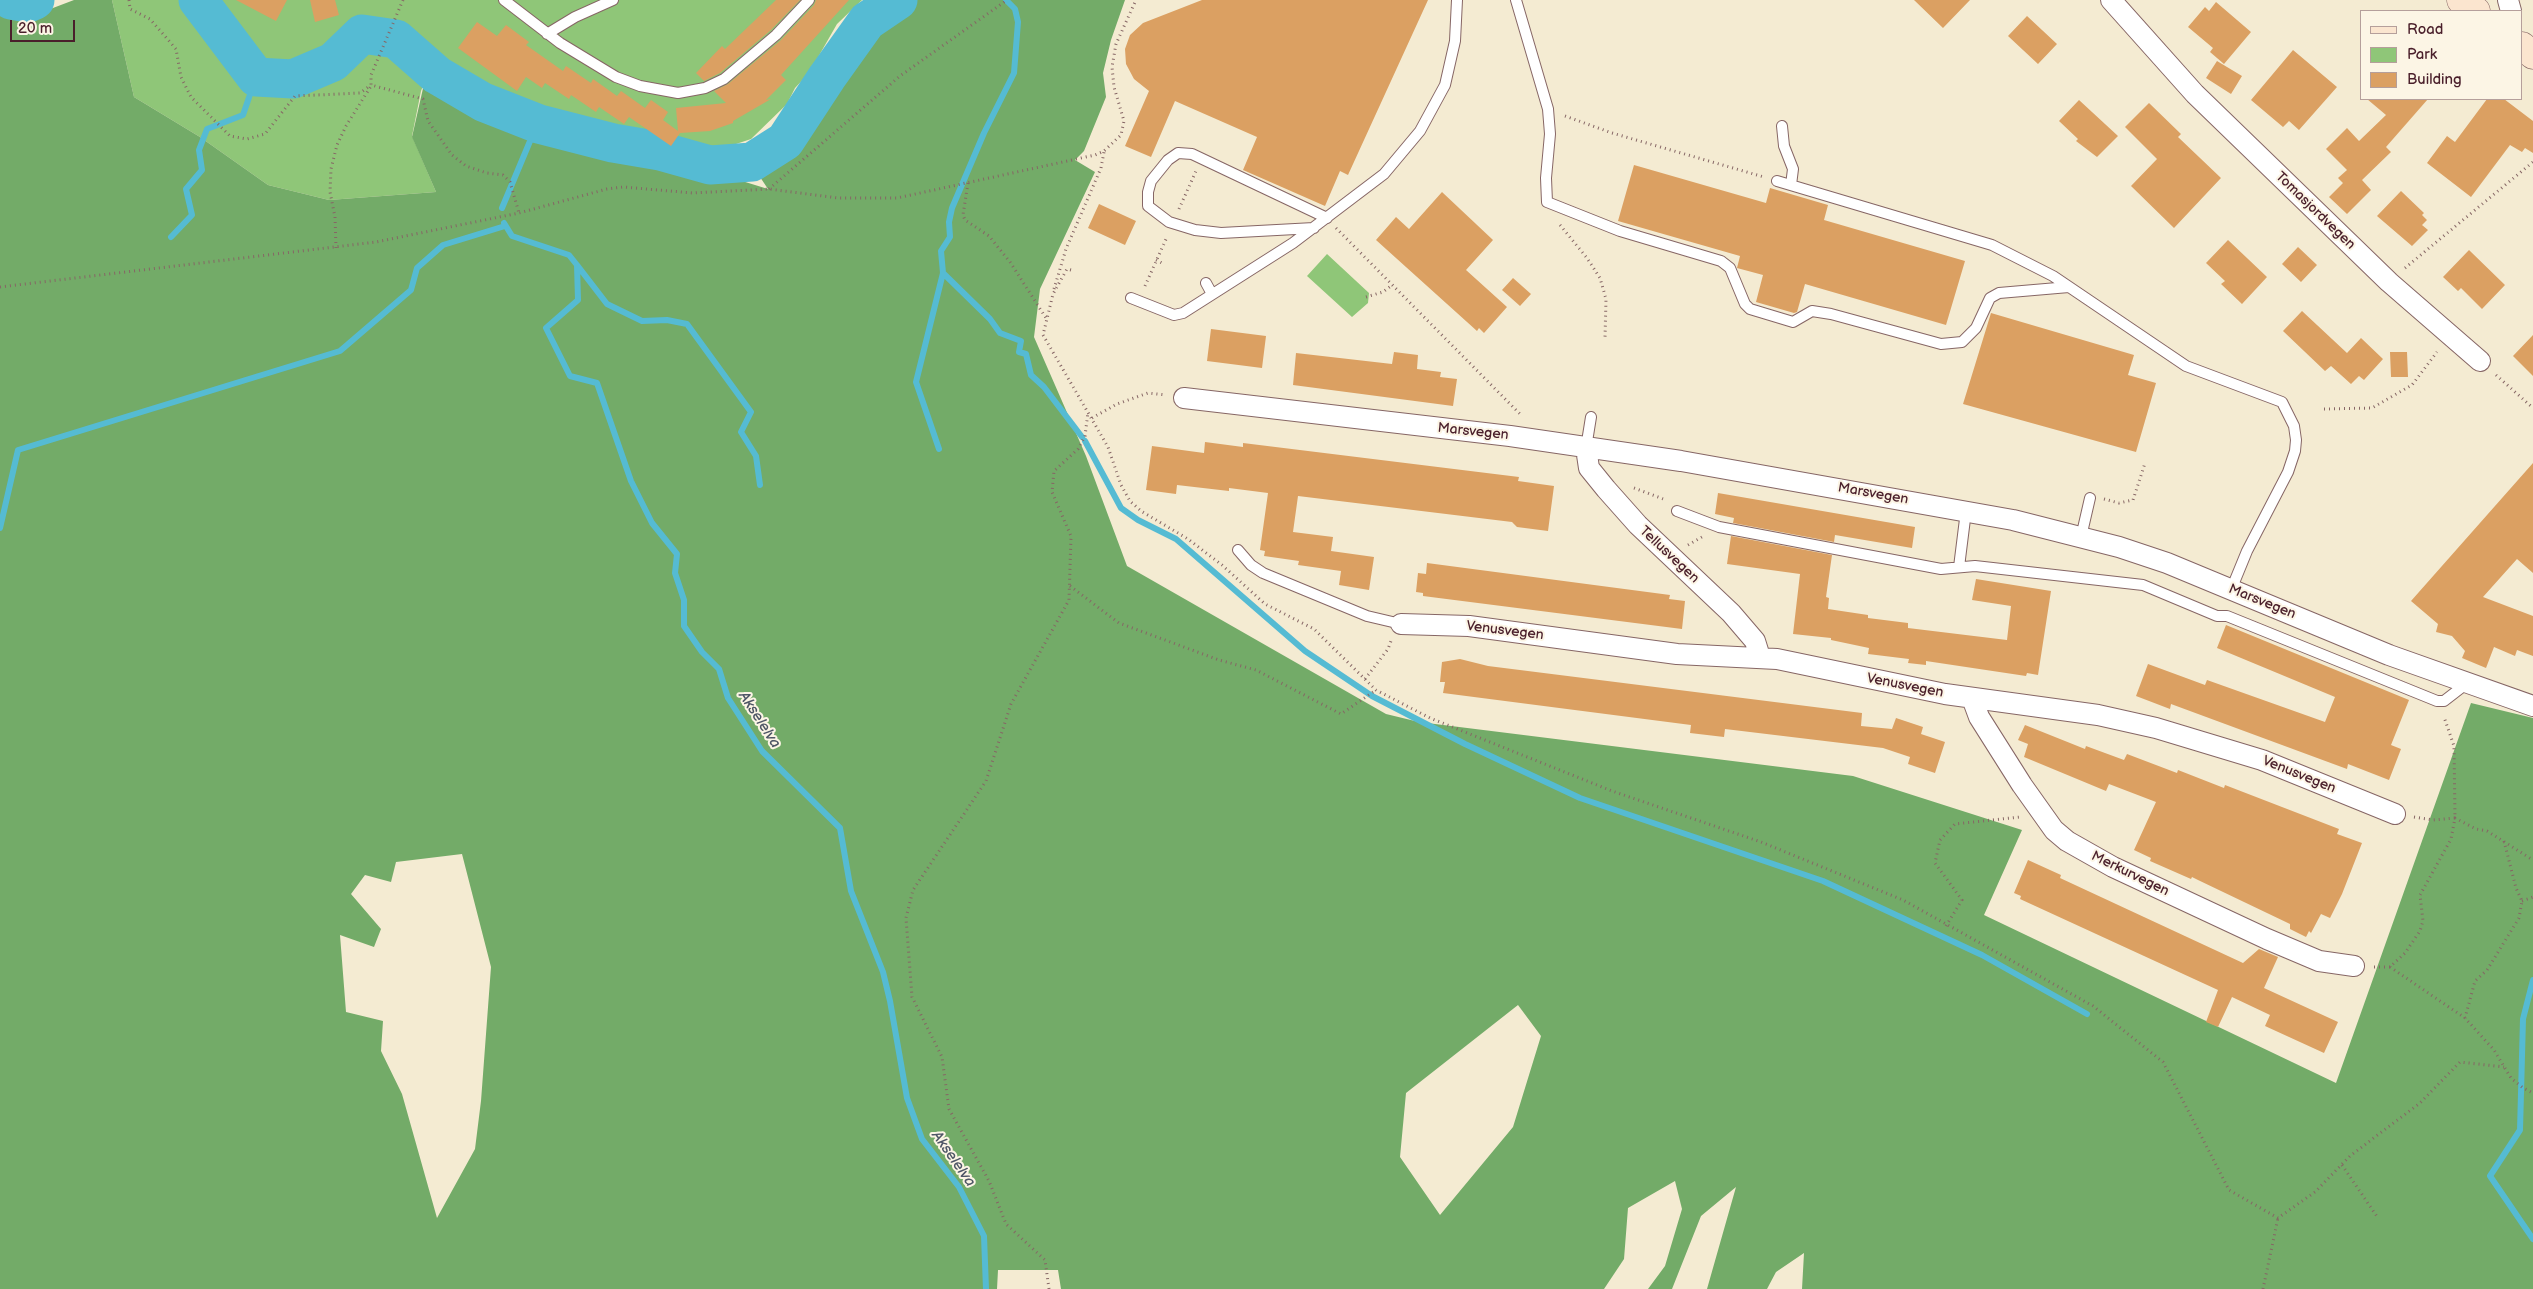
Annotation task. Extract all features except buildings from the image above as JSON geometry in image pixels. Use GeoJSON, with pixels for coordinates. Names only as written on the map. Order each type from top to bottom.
{"type":"FeatureCollection","features":[{"type":"Feature","properties":{"kind":"street","name":"Tomasjordvegen"},"geometry":{"type":"LineString","coordinates":[[2110,0],[2195,94],[2389,282],[2480,361]]}},
{"type":"Feature","properties":{"kind":"street"},"geometry":{"type":"LineString","coordinates":[[2461,0],[2475,10]]}},
{"type":"Feature","properties":{"kind":"street"},"geometry":{"type":"LineString","coordinates":[[2523,47],[2533,55]]}},
{"type":"Feature","properties":{"kind":"street","name":"Marsvegen"},"geometry":{"type":"LineString","coordinates":[[1184,398],[1548,443],[1710,466],[1966,511],[2080,537],[2149,557],[2466,684],[2533,706]]}},
{"type":"Feature","properties":{"kind":"street","name":"Tellusvegen"},"geometry":{"type":"LineString","coordinates":[[1586,448],[1587,462],[1594,474],[1638,525],[1744,628],[1755,641],[1760,657]]}},
{"type":"Feature","properties":{"kind":"street","name":"Venusvegen"},"geometry":{"type":"LineString","coordinates":[[1398,623],[1469,626],[1677,654],[1760,657],[1972,698],[2098,715],[2156,728],[2274,764],[2395,814]]}},
{"type":"Feature","properties":{"kind":"street","name":"Merkurvegen"},"geometry":{"type":"LineString","coordinates":[[1972,698],[1979,717],[2043,815],[2058,834],[2079,849],[2266,940],[2319,961],[2354,966]]}},
{"type":"Feature","properties":{"kind":"lane"},"geometry":{"type":"LineString","coordinates":[[504,0],[547,34],[575,53],[631,83],[664,92],[685,93],[705,88],[724,79],[776,35],[809,0]]}},
{"type":"Feature","properties":{"kind":"lane"},"geometry":{"type":"LineString","coordinates":[[547,34],[575,17],[613,0]]}},
{"type":"Feature","properties":{"kind":"lane"},"geometry":{"type":"LineString","coordinates":[[1131,298],[1174,315],[1183,313],[1314,228],[1392,166],[1415,137],[1435,106],[1445,85],[1455,41],[1457,0]]}},
{"type":"Feature","properties":{"kind":"lane"},"geometry":{"type":"LineString","coordinates":[[1516,0],[1548,109],[1550,134],[1546,178],[1548,202],[1620,231],[1721,261],[1730,268],[1745,304],[1750,309],[1793,322],[1812,311],[1831,314],[1941,344],[1962,342],[1976,328],[1990,298],[1999,293],[2070,287]]}},
{"type":"Feature","properties":{"kind":"lane"},"geometry":{"type":"LineString","coordinates":[[1782,126],[1784,146],[1793,169],[1791,185]]}},
{"type":"Feature","properties":{"kind":"lane"},"geometry":{"type":"LineString","coordinates":[[1314,228],[1221,233],[1195,230],[1173,223],[1148,206],[1151,181],[1168,160],[1178,153],[1192,154],[1328,218]]}},
{"type":"Feature","properties":{"kind":"lane"},"geometry":{"type":"LineString","coordinates":[[1776,181],[1992,245],[2043,269],[2186,366],[2279,400],[2287,410],[2296,440],[2293,459],[2231,590]]}},
{"type":"Feature","properties":{"kind":"lane"},"geometry":{"type":"LineString","coordinates":[[1206,283],[1212,294]]}},
{"type":"Feature","properties":{"kind":"lane"},"geometry":{"type":"LineString","coordinates":[[1586,448],[1591,417]]}},
{"type":"Feature","properties":{"kind":"lane"},"geometry":{"type":"LineString","coordinates":[[2080,537],[2094,498]]}},
{"type":"Feature","properties":{"kind":"lane"},"geometry":{"type":"LineString","coordinates":[[1677,511],[1719,527],[1941,569],[1975,566],[2143,585],[2218,616],[2227,616],[2442,701],[2466,684]]}},
{"type":"Feature","properties":{"kind":"lane"},"geometry":{"type":"LineString","coordinates":[[1959,567],[1966,511]]}},
{"type":"Feature","properties":{"kind":"lane"},"geometry":{"type":"LineString","coordinates":[[1238,550],[1251,565],[1263,573],[1367,616],[1398,623]]}},
{"type":"Feature","properties":{"kind":"path"},"geometry":{"type":"LineString","coordinates":[[129,0],[130,9],[150,19],[176,49],[181,77],[191,96],[230,136],[247,139],[264,134],[294,96],[360,93],[371,85]]}},
{"type":"Feature","properties":{"kind":"path"},"geometry":{"type":"LineString","coordinates":[[336,248],[335,217],[330,192],[331,170],[337,145],[346,126],[371,85],[371,75],[403,0]]}},
{"type":"Feature","properties":{"kind":"path"},"geometry":{"type":"LineString","coordinates":[[769,189],[900,76],[1007,0]]}},
{"type":"Feature","properties":{"kind":"path"},"geometry":{"type":"LineString","coordinates":[[0,287],[336,248],[402,237],[519,213],[607,189],[623,188],[693,193],[769,189],[838,198],[896,198],[1082,159],[1104,151],[1121,135],[1124,120],[1113,81],[1112,67],[1116,44],[1136,0]]}},
{"type":"Feature","properties":{"kind":"path"},"geometry":{"type":"LineString","coordinates":[[371,85],[423,99],[428,121],[452,155],[466,166],[487,173],[503,175],[510,182],[519,213]]}},
{"type":"Feature","properties":{"kind":"path"},"geometry":{"type":"LineString","coordinates":[[1548,109],[1612,133],[1776,181]]}},
{"type":"Feature","properties":{"kind":"path"},"geometry":{"type":"LineString","coordinates":[[1104,151],[1101,168],[1066,249],[1046,318],[1044,335],[1046,342],[1108,448],[1121,484],[1130,501],[1141,512],[1188,539],[1222,565],[1265,604],[1314,629],[1376,690],[1430,718],[1594,784],[1761,842],[1903,900],[1946,926],[2014,960],[2093,1006],[2163,1062],[2229,1190],[2278,1218]]}},
{"type":"Feature","properties":{"kind":"path"},"geometry":{"type":"LineString","coordinates":[[1173,223],[1201,159]]}},
{"type":"Feature","properties":{"kind":"path"},"geometry":{"type":"LineString","coordinates":[[2389,282],[2533,162]]}},
{"type":"Feature","properties":{"kind":"path"},"geometry":{"type":"LineString","coordinates":[[968,183],[963,215],[965,220],[989,236],[1010,262],[1046,318]]}},
{"type":"Feature","properties":{"kind":"path"},"geometry":{"type":"LineString","coordinates":[[1548,202],[1560,226],[1587,258],[1600,278],[1606,299],[1604,338]]}},
{"type":"Feature","properties":{"kind":"path"},"geometry":{"type":"LineString","coordinates":[[1328,218],[1392,286],[1548,443]]}},
{"type":"Feature","properties":{"kind":"path"},"geometry":{"type":"LineString","coordinates":[[1145,285],[1166,240]]}},
{"type":"Feature","properties":{"kind":"path"},"geometry":{"type":"LineString","coordinates":[[1156,260],[1164,264]]}},
{"type":"Feature","properties":{"kind":"path"},"geometry":{"type":"LineString","coordinates":[[1053,294],[1067,269],[1071,270]]}},
{"type":"Feature","properties":{"kind":"path"},"geometry":{"type":"LineString","coordinates":[[1366,297],[1384,292],[1392,286]]}},
{"type":"Feature","properties":{"kind":"path"},"geometry":{"type":"LineString","coordinates":[[2324,409],[2372,408],[2412,385],[2450,336]]}},
{"type":"Feature","properties":{"kind":"path"},"geometry":{"type":"LineString","coordinates":[[2480,361],[2533,408]]}},
{"type":"Feature","properties":{"kind":"path"},"geometry":{"type":"LineString","coordinates":[[1092,418],[1117,404],[1148,393],[1184,398]]}},
{"type":"Feature","properties":{"kind":"path"},"geometry":{"type":"LineString","coordinates":[[1049,1289],[1045,1260],[1006,1224],[989,1180],[949,1109],[942,1057],[912,997],[906,918],[913,890],[986,781],[1011,704],[1069,600],[1072,536],[1052,492],[1054,471],[1078,449],[1085,436],[1088,411]]}},
{"type":"Feature","properties":{"kind":"path"},"geometry":{"type":"LineString","coordinates":[[2094,498],[2120,503],[2133,500],[2145,463]]}},
{"type":"Feature","properties":{"kind":"path"},"geometry":{"type":"LineString","coordinates":[[1682,567],[1689,544],[1719,527]]}},
{"type":"Feature","properties":{"kind":"path"},"geometry":{"type":"LineString","coordinates":[[1070,586],[1118,623],[1218,660],[1256,670],[1342,714],[1376,690]]}},
{"type":"Feature","properties":{"kind":"path"},"geometry":{"type":"LineString","coordinates":[[1365,679],[1388,649],[1398,623]]}},
{"type":"Feature","properties":{"kind":"path"},"geometry":{"type":"LineString","coordinates":[[2390,967],[2405,953],[2420,931],[2423,921],[2420,895],[2451,840],[2455,818],[2454,746],[2444,721],[2442,701]]}},
{"type":"Feature","properties":{"kind":"path"},"geometry":{"type":"LineString","coordinates":[[1946,926],[1962,900],[1935,863],[1940,840],[1954,824],[2043,815]]}},
{"type":"Feature","properties":{"kind":"path"},"geometry":{"type":"LineString","coordinates":[[2419,818],[2455,818],[2504,841],[2533,860]]}},
{"type":"Feature","properties":{"kind":"path"},"geometry":{"type":"LineString","coordinates":[[2465,1018],[2475,981],[2487,970],[2520,918],[2522,901],[2510,869],[2504,841]]}},
{"type":"Feature","properties":{"kind":"path"},"geometry":{"type":"LineString","coordinates":[[2522,901],[2533,897]]}},
{"type":"Feature","properties":{"kind":"path"},"geometry":{"type":"LineString","coordinates":[[2354,966],[2390,967],[2465,1018],[2494,1050],[2511,1078],[2523,1088],[2532,1092]]}},
{"type":"Feature","properties":{"kind":"path"},"geometry":{"type":"LineString","coordinates":[[2264,1289],[2278,1218],[2315,1192],[2342,1165],[2420,1103],[2460,1062],[2504,1067]]}},
{"type":"Feature","properties":{"kind":"path"},"geometry":{"type":"LineString","coordinates":[[2342,1165],[2378,1218]]}},
{"type":"Feature","properties":{"kind":"green space"},"geometry":{"type":"Polygon","coordinates":[[[74,0],[112,0],[134,97],[200,137],[268,185],[329,200],[436,192],[412,137],[424,84],[517,133],[615,152],[662,168],[711,179],[742,181],[768,189],[752,165],[787,143],[869,22],[901,0],[1125,0],[1111,40],[1103,73],[1106,97],[1084,151],[1075,160],[1095,172],[1040,289],[1034,337],[1086,456],[1127,566],[1386,714],[1419,722],[1853,776],[2022,830],[1984,915],[2336,1083],[2471,703],[2533,718],[2533,1289],[1802,1289],[1804,1253],[1776,1272],[1767,1289],[1707,1289],[1736,1187],[1701,1216],[1672,1289],[1648,1289],[1665,1266],[1682,1209],[1675,1181],[1628,1208],[1624,1259],[1604,1289],[1061,1289],[1058,1270],[998,1270],[997,1289],[0,1289],[0,13],[24,19],[74,0]],[[462,854],[396,862],[391,882],[365,875],[351,894],[381,929],[374,947],[340,935],[346,1012],[383,1021],[381,1051],[402,1094],[437,1218],[475,1149],[481,1101],[491,967],[462,854]],[[1518,1005],[1406,1093],[1400,1157],[1440,1215],[1513,1127],[1541,1036],[1518,1005]]]}},
{"type":"Feature","properties":{"kind":"green space"},"geometry":{"type":"Polygon","coordinates":[[[112,0],[862,0],[837,24],[809,73],[795,88],[787,104],[751,139],[727,147],[698,151],[643,136],[568,123],[535,113],[435,56],[421,91],[412,136],[436,192],[329,200],[268,185],[200,137],[134,97],[112,0]]]}},
{"type":"Feature","properties":{"kind":"green space"},"geometry":{"type":"Polygon","coordinates":[[[1327,254],[1369,293],[1368,303],[1352,317],[1307,276],[1327,254]]]}},
{"type":"Feature","properties":{"kind":"waterway"},"geometry":{"type":"LineString","coordinates":[[11,0],[28,3],[35,0]]}},
{"type":"Feature","properties":{"kind":"waterway","name":"Akselelva"},"geometry":{"type":"LineString","coordinates":[[198,0],[256,77],[293,79],[333,62],[362,34],[396,39],[437,75],[483,102],[539,124],[613,143],[660,151],[710,165],[752,162],[785,141],[867,21],[898,0]]}},
{"type":"Feature","properties":{"kind":"waterway"},"geometry":{"type":"LineString","coordinates":[[939,449],[916,382],[943,273],[941,251],[950,237],[949,222],[952,208],[984,133],[1014,73],[1018,22],[1015,9],[1006,0]]}},
{"type":"Feature","properties":{"kind":"waterway"},"geometry":{"type":"LineString","coordinates":[[171,237],[192,215],[186,189],[202,170],[199,150],[207,129],[243,115],[256,77]]}},
{"type":"Feature","properties":{"kind":"waterway","name":"Akselelva"},"geometry":{"type":"LineString","coordinates":[[502,208],[533,134],[545,126]]}},
{"type":"Feature","properties":{"kind":"waterway","name":"Akselelva"},"geometry":{"type":"LineString","coordinates":[[504,223],[512,236],[569,255],[577,265],[578,300],[546,328],[570,376],[597,383],[631,481],[652,523],[677,554],[675,573],[684,600],[684,626],[702,652],[719,669],[728,698],[762,751],[840,828],[851,891],[883,972],[907,1098],[922,1139],[959,1187],[984,1236],[986,1289]]}},
{"type":"Feature","properties":{"kind":"waterway"},"geometry":{"type":"LineString","coordinates":[[0,528],[18,450],[340,351],[411,290],[417,268],[443,245],[505,226]]}},
{"type":"Feature","properties":{"kind":"waterway"},"geometry":{"type":"LineString","coordinates":[[577,265],[607,304],[642,321],[667,320],[687,324],[751,412],[741,432],[756,456],[760,485]]}},
{"type":"Feature","properties":{"kind":"waterway"},"geometry":{"type":"LineString","coordinates":[[943,273],[990,319],[1000,333],[1021,341],[1019,352],[1026,354],[1031,375],[1044,387],[1082,437]]}},
{"type":"Feature","properties":{"kind":"waterway"},"geometry":{"type":"LineString","coordinates":[[1085,441],[1121,508],[1138,520],[1176,539],[1305,651],[1372,696],[1465,744],[1580,798],[1823,881],[1982,955],[2087,1014]]}},
{"type":"Feature","properties":{"kind":"waterway"},"geometry":{"type":"LineString","coordinates":[[2533,980],[2523,1019],[2520,1130],[2490,1176],[2533,1239]]}}]}
